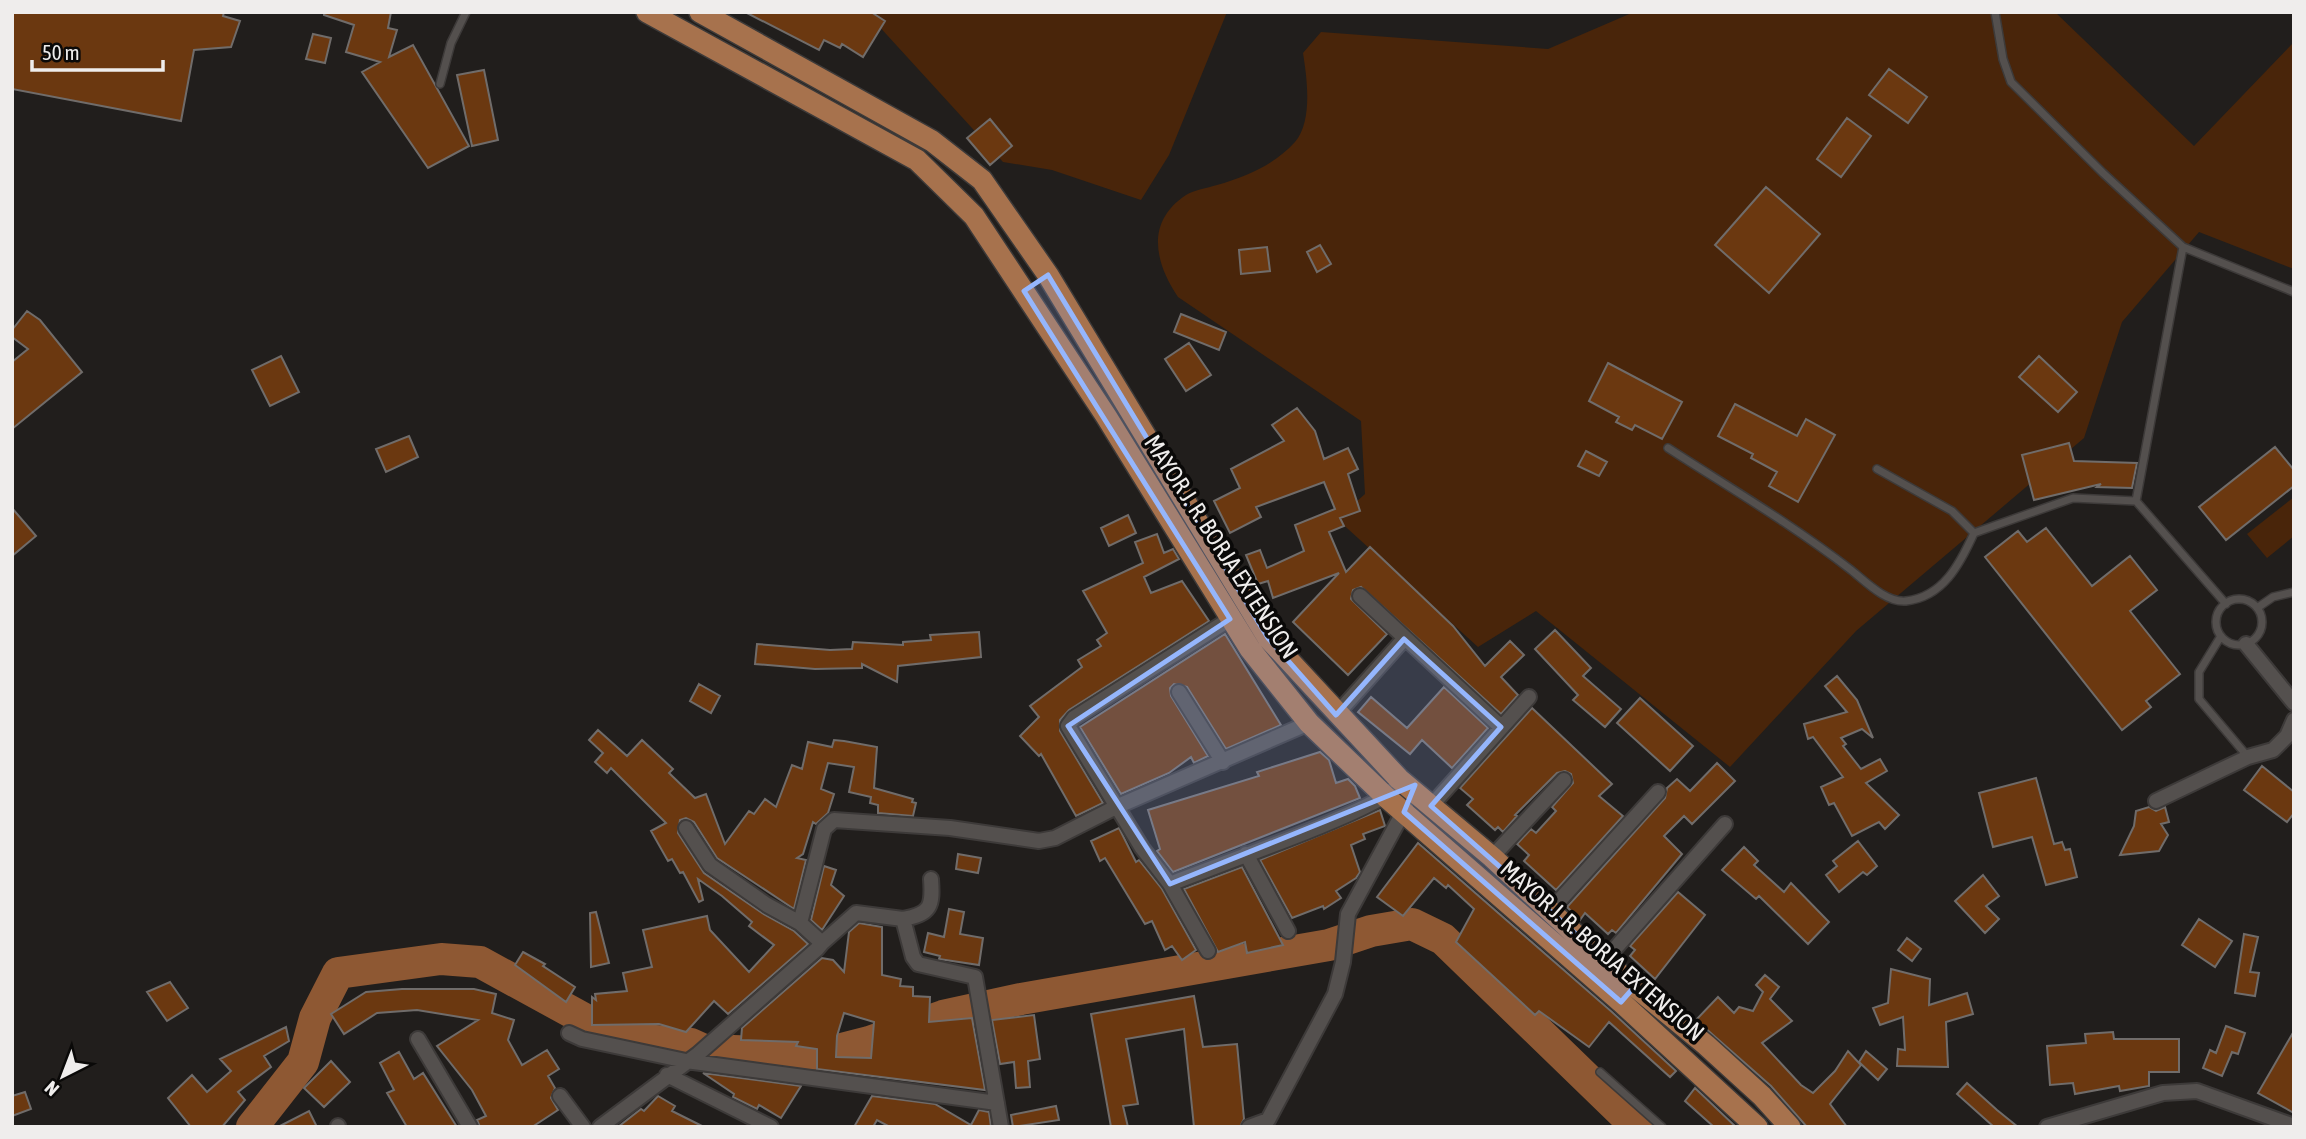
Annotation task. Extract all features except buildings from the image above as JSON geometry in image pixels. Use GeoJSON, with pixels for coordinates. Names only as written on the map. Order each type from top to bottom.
{"type":"FeatureCollection","features":[{"type":"Feature","properties":{"kind":"main road","name":"MAYOR J. R. BORJA EXTENSION"},"geometry":{"type":"LineString","coordinates":[[647,12],[917,159],[974,216],[1106,416],[1230,619],[1336,715],[1406,785],[1492,857],[1604,961],[1628,994],[1757,1127]]}},
{"type":"Feature","properties":{"kind":"main road","name":"MAYOR J. R. BORJA EXTENSION"},"geometry":{"type":"LineString","coordinates":[[700,12],[932,141],[982,180],[1048,275],[1259,643],[1309,723],[1386,797],[1628,994],[1706,1045],[1790,1127]]}},
{"type":"Feature","properties":{"kind":"main road"},"geometry":{"type":"LineString","coordinates":[[1024,291],[1048,275]]}},
{"type":"Feature","properties":{"kind":"street"},"geometry":{"type":"LineString","coordinates":[[1360,596],[1501,727]]}},
{"type":"Feature","properties":{"kind":"street"},"geometry":{"type":"LineString","coordinates":[[1208,951],[1170,884],[1116,807],[1069,731],[1070,722],[1230,619]]}},
{"type":"Feature","properties":{"kind":"street"},"geometry":{"type":"LineString","coordinates":[[1336,715],[1404,639]]}},
{"type":"Feature","properties":{"kind":"street"},"geometry":{"type":"LineString","coordinates":[[2246,644],[2294,703]]}},
{"type":"Feature","properties":{"kind":"street"},"geometry":{"type":"LineString","coordinates":[[1179,692],[1223,762]]}},
{"type":"Feature","properties":{"kind":"street"},"geometry":{"type":"LineString","coordinates":[[1431,806],[1529,697]]}},
{"type":"Feature","properties":{"kind":"street"},"geometry":{"type":"LineString","coordinates":[[2157,801],[2248,757],[2273,750],[2281,743],[2294,720]]}},
{"type":"Feature","properties":{"kind":"street"},"geometry":{"type":"LineString","coordinates":[[800,923],[824,829],[834,820],[950,828],[1039,841],[1055,838],[1116,807],[1309,723]]}},
{"type":"Feature","properties":{"kind":"street"},"geometry":{"type":"LineString","coordinates":[[1492,857],[1564,780]]}},
{"type":"Feature","properties":{"kind":"street"},"geometry":{"type":"LineString","coordinates":[[1170,884],[1356,812],[1406,785]]}},
{"type":"Feature","properties":{"kind":"street"},"geometry":{"type":"LineString","coordinates":[[1249,1127],[1271,1124],[1335,994],[1345,925],[1356,896],[1404,812],[1406,785]]}},
{"type":"Feature","properties":{"kind":"street"},"geometry":{"type":"LineString","coordinates":[[1549,912],[1658,792]]}},
{"type":"Feature","properties":{"kind":"street"},"geometry":{"type":"LineString","coordinates":[[1604,961],[1724,824]]}},
{"type":"Feature","properties":{"kind":"street"},"geometry":{"type":"LineString","coordinates":[[686,828],[710,865],[767,905],[800,923],[822,943]]}},
{"type":"Feature","properties":{"kind":"street"},"geometry":{"type":"LineString","coordinates":[[1246,854],[1288,931]]}},
{"type":"Feature","properties":{"kind":"street"},"geometry":{"type":"LineString","coordinates":[[600,1127],[697,1053],[856,913],[903,919],[921,916],[928,908],[932,879]]}},
{"type":"Feature","properties":{"kind":"street"},"geometry":{"type":"LineString","coordinates":[[903,919],[913,957],[918,964],[975,976],[981,998],[1001,1127]]}},
{"type":"Feature","properties":{"kind":"street"},"geometry":{"type":"LineString","coordinates":[[569,1033],[582,1039],[697,1053],[997,1103]]}},
{"type":"Feature","properties":{"kind":"street"},"geometry":{"type":"LineString","coordinates":[[418,1039],[470,1127]]}},
{"type":"Feature","properties":{"kind":"street"},"geometry":{"type":"LineString","coordinates":[[667,1075],[771,1127]]}},
{"type":"Feature","properties":{"kind":"street"},"geometry":{"type":"LineString","coordinates":[[2047,1127],[2163,1093],[2197,1091],[2294,1126]]}},
{"type":"Feature","properties":{"kind":"street"},"geometry":{"type":"LineString","coordinates":[[560,1096],[583,1127]]}},
{"type":"Feature","properties":{"kind":"lane"},"geometry":{"type":"LineString","coordinates":[[440,84],[451,43],[466,12]]}},
{"type":"Feature","properties":{"kind":"lane"},"geometry":{"type":"LineString","coordinates":[[1995,12],[2003,59],[2011,82],[2024,98],[2183,247],[2294,292]]}},
{"type":"Feature","properties":{"kind":"lane"},"geometry":{"type":"LineString","coordinates":[[2136,501],[2183,247]]}},
{"type":"Feature","properties":{"kind":"lane"},"geometry":{"type":"LineString","coordinates":[[1668,448],[1811,539],[1885,596],[1903,602],[1924,597],[1950,577],[1974,533],[2073,498],[2136,501],[2225,604]]}},
{"type":"Feature","properties":{"kind":"lane"},"geometry":{"type":"LineString","coordinates":[[1877,469],[1952,511],[1974,533]]}},
{"type":"Feature","properties":{"kind":"lane"},"geometry":{"type":"LineString","coordinates":[[2257,608],[2273,597],[2294,592]]}},
{"type":"Feature","properties":{"kind":"lane"},"geometry":{"type":"LineString","coordinates":[[2221,636],[2236,645],[2246,644],[2259,634],[2262,625],[2257,608],[2242,600],[2225,604],[2217,619],[2221,636],[2199,672],[2199,699],[2248,757]]}},
{"type":"Feature","properties":{"kind":"lane"},"geometry":{"type":"LineString","coordinates":[[1600,1072],[1662,1127]]}},
{"type":"Feature","properties":{"kind":"highlighted area"},"geometry":{"type":"Polygon","coordinates":[[[1048,275],[1268,638],[1336,715],[1404,639],[1501,727],[1431,806],[1635,986],[1621,1002],[1404,812],[1415,785],[1170,884],[1068,726],[1230,619],[1024,291],[1048,275]]]}},
{"type":"Feature","properties":{"kind":"shaded area"},"geometry":{"type":"Polygon","coordinates":[[[866,12],[1227,12],[1169,155],[1141,200],[1052,170],[1003,162],[866,12]]]}},
{"type":"Feature","properties":{"kind":"shaded area"},"geometry":{"type":"Polygon","coordinates":[[[1634,12],[2055,12],[2194,146],[2294,42],[2294,269],[2199,232],[2122,322],[2084,438],[1856,631],[1730,767],[1536,611],[1478,647],[1337,519],[1365,494],[1361,421],[1178,297],[1164,271],[1158,243],[1164,218],[1186,195],[1259,169],[1295,142],[1301,133],[1306,111],[1307,87],[1303,53],[1321,32],[1548,49],[1634,12]]]}},
{"type":"Feature","properties":{"kind":"shaded area"},"geometry":{"type":"Polygon","coordinates":[[[2294,497],[2294,536],[2267,558],[2247,534],[2294,497]]]}},
{"type":"Feature","properties":{"kind":"waterway"},"geometry":{"type":"LineString","coordinates":[[252,1127],[303,1062],[315,1018],[338,973],[441,959],[480,962],[619,1038],[691,1044],[713,1054],[733,1051],[822,1054],[869,1042],[943,1016],[1021,999],[1329,945],[1371,931],[1412,924],[1443,939],[1637,1127]]}}]}
